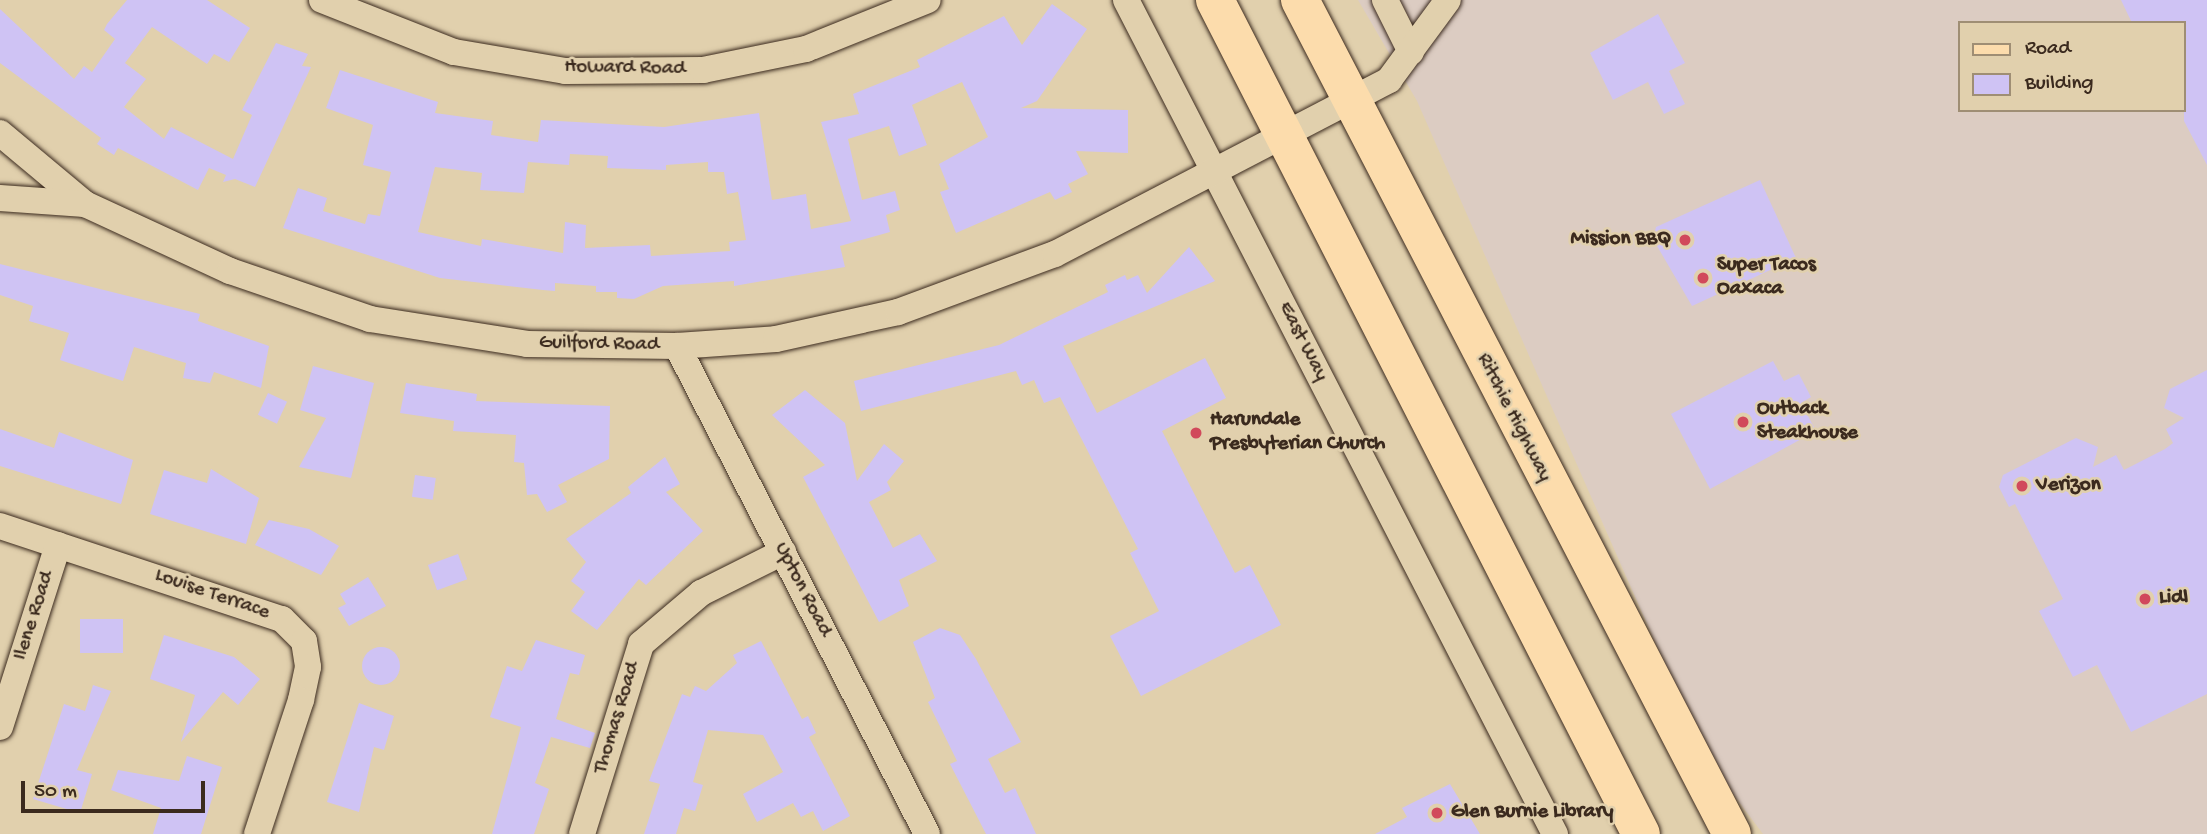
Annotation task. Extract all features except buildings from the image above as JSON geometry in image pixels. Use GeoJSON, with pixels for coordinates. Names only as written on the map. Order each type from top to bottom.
{"type":"FeatureCollection","features":[{"type":"Feature","properties":{"kind":"main road"},"geometry":{"type":"LineString","coordinates":[[1215,0],[1642,834]]}},
{"type":"Feature","properties":{"kind":"main road","name":"Ritchie Highway"},"geometry":{"type":"LineString","coordinates":[[1300,0],[1732,834]]}},
{"type":"Feature","properties":{"kind":"street","name":"Howard Road"},"geometry":{"type":"LineString","coordinates":[[322,0],[454,52],[593,71],[703,70],[767,57],[806,48],[928,0]]}},
{"type":"Feature","properties":{"kind":"street","name":"East Way"},"geometry":{"type":"LineString","coordinates":[[1126,0],[1555,834]]}},
{"type":"Feature","properties":{"kind":"street"},"geometry":{"type":"LineString","coordinates":[[1385,0],[1411,52]]}},
{"type":"Feature","properties":{"kind":"street","name":"Guilford Road"},"geometry":{"type":"LineString","coordinates":[[0,133],[85,204],[230,271],[370,319],[527,344],[677,346],[776,339],[898,312],[1055,254],[1389,80],[1448,0]]}},
{"type":"Feature","properties":{"kind":"street"},"geometry":{"type":"LineString","coordinates":[[0,198],[85,204]]}},
{"type":"Feature","properties":{"kind":"street","name":"Upton Road"},"geometry":{"type":"LineString","coordinates":[[677,346],[927,834]]}},
{"type":"Feature","properties":{"kind":"street","name":"Louise Terrace"},"geometry":{"type":"LineString","coordinates":[[0,526],[282,619],[304,641],[308,667],[301,700],[257,834]]}},
{"type":"Feature","properties":{"kind":"street","name":"Ilene Road"},"geometry":{"type":"LineString","coordinates":[[0,727],[58,545]]}},
{"type":"Feature","properties":{"kind":"street","name":"Thomas Road"},"geometry":{"type":"LineString","coordinates":[[582,834],[641,644],[701,593],[783,552]]}},
{"type":"Feature","properties":{"kind":"shaded area"},"geometry":{"type":"Polygon","coordinates":[[[1358,0],[2207,0],[2207,834],[1763,834],[1706,758],[1417,101],[1358,0]]]}},
{"type":"Feature","properties":{"kind":"place","name":"Mission BBQ"},"geometry":{"type":"Point","coordinates":[1685,240]}},
{"type":"Feature","properties":{"kind":"place","name":"Super Tacos Oaxaca"},"geometry":{"type":"Point","coordinates":[1703,278]}},
{"type":"Feature","properties":{"kind":"place","name":"Outback Steakhouse"},"geometry":{"type":"Point","coordinates":[1743,422]}},
{"type":"Feature","properties":{"kind":"place","name":"Harundale Presbyterian Church"},"geometry":{"type":"Point","coordinates":[1196,433]}},
{"type":"Feature","properties":{"kind":"place","name":"Verizon"},"geometry":{"type":"Point","coordinates":[2022,486]}},
{"type":"Feature","properties":{"kind":"place","name":"Lidl"},"geometry":{"type":"Point","coordinates":[2145,599]}},
{"type":"Feature","properties":{"kind":"place","name":"Glen Burnie Library"},"geometry":{"type":"Point","coordinates":[1437,813]}}]}
